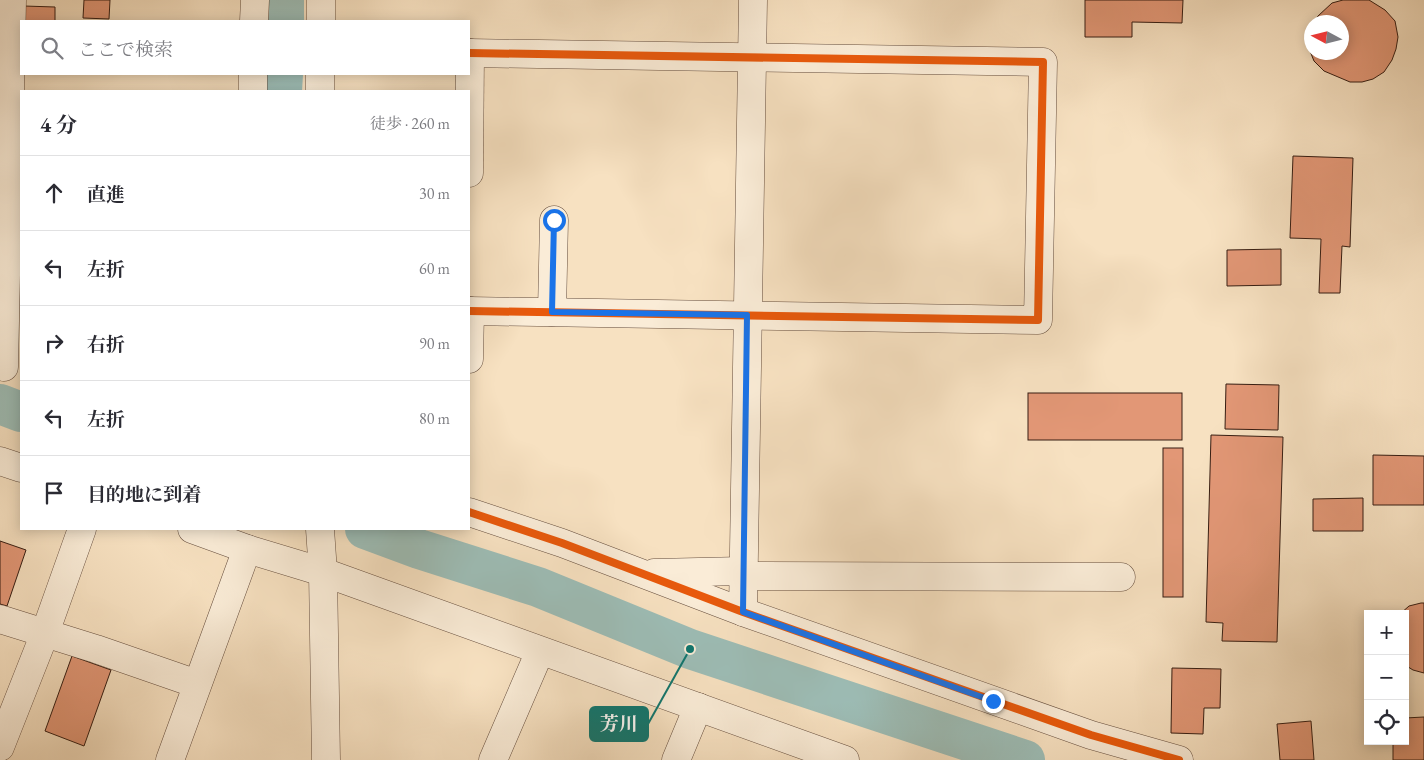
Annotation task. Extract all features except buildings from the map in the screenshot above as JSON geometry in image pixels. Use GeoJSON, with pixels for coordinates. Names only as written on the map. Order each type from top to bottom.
{"type":"FeatureCollection","features":[{"type":"Feature","properties":{"kind":"street"},"geometry":{"type":"LineString","coordinates":[[9,368],[12,0]]}},
{"type":"Feature","properties":{"kind":"street"},"geometry":{"type":"LineString","coordinates":[[254,20],[255,0]]}},
{"type":"Feature","properties":{"kind":"street"},"geometry":{"type":"LineString","coordinates":[[321,0],[321,20]]}},
{"type":"Feature","properties":{"kind":"street"},"geometry":{"type":"LineString","coordinates":[[743,612],[753,0]]}},
{"type":"Feature","properties":{"kind":"street"},"geometry":{"type":"LineString","coordinates":[[470,53],[1042,62],[1038,320],[470,311]]}},
{"type":"Feature","properties":{"kind":"street"},"geometry":{"type":"LineString","coordinates":[[253,75],[253,90]]}},
{"type":"Feature","properties":{"kind":"street"},"geometry":{"type":"LineString","coordinates":[[320,75],[320,90]]}},
{"type":"Feature","properties":{"kind":"street"},"geometry":{"type":"LineString","coordinates":[[470,75],[470,90]]}},
{"type":"Feature","properties":{"kind":"street"},"geometry":{"type":"LineString","coordinates":[[552,312],[554,220]]}},
{"type":"Feature","properties":{"kind":"street"},"geometry":{"type":"LineString","coordinates":[[0,462],[20,468]]}},
{"type":"Feature","properties":{"kind":"street"},"geometry":{"type":"LineString","coordinates":[[470,512],[562,543],[743,612],[1090,735],[1179,760]]}},
{"type":"Feature","properties":{"kind":"street"},"geometry":{"type":"LineString","coordinates":[[0,747],[45,633],[82,530]]}},
{"type":"Feature","properties":{"kind":"street"},"geometry":{"type":"LineString","coordinates":[[195,530],[247,549],[321,552],[540,651],[845,760]]}},
{"type":"Feature","properties":{"kind":"street"},"geometry":{"type":"LineString","coordinates":[[170,760],[247,549]]}},
{"type":"Feature","properties":{"kind":"street"},"geometry":{"type":"LineString","coordinates":[[321,552],[326,760]]}},
{"type":"Feature","properties":{"kind":"street"},"geometry":{"type":"LineString","coordinates":[[640,573],[1121,577]]}},
{"type":"Feature","properties":{"kind":"street"},"geometry":{"type":"LineString","coordinates":[[0,618],[197,684]]}},
{"type":"Feature","properties":{"kind":"street"},"geometry":{"type":"LineString","coordinates":[[493,760],[540,651]]}},
{"type":"Feature","properties":{"kind":"street"},"geometry":{"type":"LineString","coordinates":[[676,760],[698,707]]}},
{"type":"Feature","properties":{"kind":"waterway"},"geometry":{"type":"LineString","coordinates":[[284,0],[284,20]]}},
{"type":"Feature","properties":{"kind":"waterway"},"geometry":{"type":"LineString","coordinates":[[282,90],[283,75]]}},
{"type":"Feature","properties":{"kind":"waterway"},"geometry":{"type":"LineString","coordinates":[[0,404],[20,412]]}},
{"type":"Feature","properties":{"kind":"waterway"},"geometry":{"type":"LineString","coordinates":[[368,530],[419,549],[538,587],[690,649],[1025,760]]}},
{"type":"Feature","properties":{"kind":"cycle path"},"geometry":{"type":"LineString","coordinates":[[470,53],[1043,62],[1038,320],[470,311]]}},
{"type":"Feature","properties":{"kind":"cycle path"},"geometry":{"type":"LineString","coordinates":[[470,512],[562,543],[743,612],[1091,735],[1179,760]]}},
{"type":"Feature","properties":{"kind":"place","name":"芳川"},"geometry":{"type":"Point","coordinates":[690,649]}},
{"type":"Feature","properties":{"kind":"route"},"geometry":{"type":"LineString","coordinates":[[554,220],[552,312],[747,315],[743,612],[993,701]]}}]}
